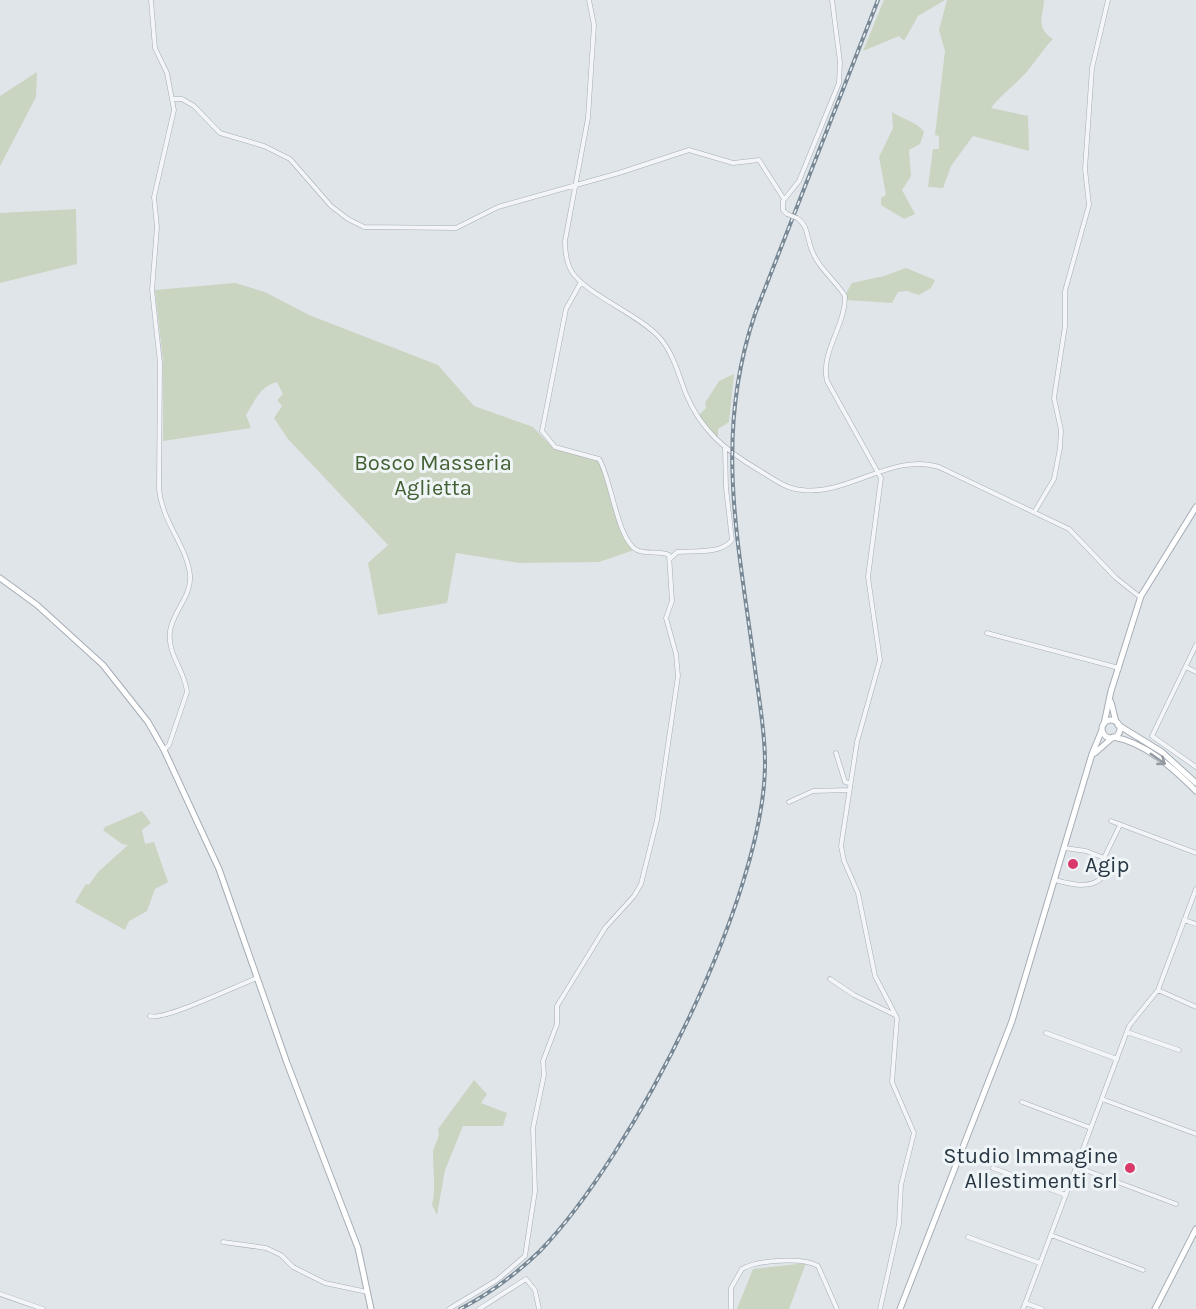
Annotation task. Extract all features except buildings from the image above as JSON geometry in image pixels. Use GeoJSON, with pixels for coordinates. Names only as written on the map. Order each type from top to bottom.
{"type":"FeatureCollection","features":[{"type":"Feature","properties":{"kind":"main road"},"geometry":{"type":"LineString","coordinates":[[902,1309],[1012,1021],[1141,598],[1196,507]]}},
{"type":"Feature","properties":{"kind":"main road"},"geometry":{"type":"LineString","coordinates":[[0,578],[44,612],[103,665],[148,722],[164,750],[217,863],[257,978],[361,1257],[371,1309]]}},
{"type":"Feature","properties":{"kind":"main road"},"geometry":{"type":"LineString","coordinates":[[1087,774],[1096,750],[1119,732],[1111,704],[1119,669]]}},
{"type":"Feature","properties":{"kind":"main road"},"geometry":{"type":"LineString","coordinates":[[1103,727],[1109,721],[1118,724],[1162,752],[1196,783]]}},
{"type":"Feature","properties":{"kind":"main road"},"geometry":{"type":"LineString","coordinates":[[1103,727],[1104,735],[1130,741],[1153,755],[1196,791]]}},
{"type":"Feature","properties":{"kind":"main road"},"geometry":{"type":"LineString","coordinates":[[1155,1309],[1196,1229]]}},
{"type":"Feature","properties":{"kind":"street"},"geometry":{"type":"LineString","coordinates":[[151,0],[155,48],[167,73],[173,99],[174,117],[154,197],[157,227],[152,294],[160,363],[159,489],[162,509],[185,558],[190,580],[188,590],[171,626],[170,645],[187,688],[187,694],[169,745],[164,750]]}},
{"type":"Feature","properties":{"kind":"street"},"geometry":{"type":"LineString","coordinates":[[589,0],[594,25],[590,93],[565,249],[571,271],[581,282],[646,325],[661,339],[693,408],[708,432],[725,448],[780,483],[801,490],[821,490],[908,465],[925,463],[939,467],[1035,511],[1076,534],[1116,578],[1141,598]]}},
{"type":"Feature","properties":{"kind":"street"},"geometry":{"type":"LineString","coordinates":[[832,0],[840,62],[839,83],[799,182],[784,199],[783,210],[797,218],[804,226],[819,263],[845,296],[839,328],[825,364],[827,381],[880,474],[868,577],[880,660],[861,725],[849,783],[842,855],[858,893],[875,976],[896,1015],[897,1030],[891,1082],[911,1122],[914,1137],[903,1177],[899,1224],[880,1309]]}},
{"type":"Feature","properties":{"kind":"street"},"geometry":{"type":"LineString","coordinates":[[1035,511],[1054,478],[1060,448],[1061,430],[1054,398],[1065,326],[1065,291],[1089,206],[1085,169],[1092,69],[1108,0]]}},
{"type":"Feature","properties":{"kind":"street"},"geometry":{"type":"LineString","coordinates":[[173,99],[182,99],[194,106],[220,133],[264,146],[290,159],[331,206],[348,219],[364,227],[456,228],[492,209],[689,150],[733,163],[759,160],[784,199]]}},
{"type":"Feature","properties":{"kind":"street"},"geometry":{"type":"LineString","coordinates":[[449,1309],[497,1280],[525,1256],[535,1191],[533,1128],[544,1075],[543,1061],[557,1024],[557,1006],[605,928],[634,896],[644,878],[657,820],[662,771],[678,687],[677,659],[666,618],[672,601],[671,558],[667,553],[640,551],[630,544],[612,500],[599,459],[555,447],[542,430],[566,309],[581,282]]}},
{"type":"Feature","properties":{"kind":"street"},"geometry":{"type":"LineString","coordinates":[[671,558],[677,552],[705,551],[724,546],[732,540],[726,488],[725,448]]}},
{"type":"Feature","properties":{"kind":"street"},"geometry":{"type":"LineString","coordinates":[[987,633],[1119,669]]}},
{"type":"Feature","properties":{"kind":"street"},"geometry":{"type":"LineString","coordinates":[[1196,645],[1152,736],[1196,767]]}},
{"type":"Feature","properties":{"kind":"street"},"geometry":{"type":"LineString","coordinates":[[1186,666],[1196,672]]}},
{"type":"Feature","properties":{"kind":"street"},"geometry":{"type":"LineString","coordinates":[[836,753],[845,782],[849,783]]}},
{"type":"Feature","properties":{"kind":"street"},"geometry":{"type":"LineString","coordinates":[[789,802],[813,791],[849,790]]}},
{"type":"Feature","properties":{"kind":"street"},"geometry":{"type":"LineString","coordinates":[[1111,821],[1196,853]]}},
{"type":"Feature","properties":{"kind":"street"},"geometry":{"type":"LineString","coordinates":[[1104,858],[1120,825]]}},
{"type":"Feature","properties":{"kind":"street"},"geometry":{"type":"LineString","coordinates":[[1055,880],[1072,885],[1088,885],[1106,874],[1108,867],[1104,858],[1086,851],[1065,848]]}},
{"type":"Feature","properties":{"kind":"street"},"geometry":{"type":"LineString","coordinates":[[1023,1309],[1131,1022],[1158,990],[1196,890]]}},
{"type":"Feature","properties":{"kind":"street"},"geometry":{"type":"LineString","coordinates":[[1184,920],[1196,924]]}},
{"type":"Feature","properties":{"kind":"street"},"geometry":{"type":"LineString","coordinates":[[150,1016],[156,1017],[185,1008],[257,978]]}},
{"type":"Feature","properties":{"kind":"street"},"geometry":{"type":"LineString","coordinates":[[830,979],[854,995],[896,1015]]}},
{"type":"Feature","properties":{"kind":"street"},"geometry":{"type":"LineString","coordinates":[[1158,990],[1196,1007]]}},
{"type":"Feature","properties":{"kind":"street"},"geometry":{"type":"LineString","coordinates":[[1127,1032],[1179,1050]]}},
{"type":"Feature","properties":{"kind":"street"},"geometry":{"type":"LineString","coordinates":[[1046,1033],[1117,1059]]}},
{"type":"Feature","properties":{"kind":"street"},"geometry":{"type":"LineString","coordinates":[[1102,1099],[1196,1134]]}},
{"type":"Feature","properties":{"kind":"street"},"geometry":{"type":"LineString","coordinates":[[1022,1102],[1091,1128]]}},
{"type":"Feature","properties":{"kind":"street"},"geometry":{"type":"LineString","coordinates":[[1077,1167],[1176,1204]]}},
{"type":"Feature","properties":{"kind":"street"},"geometry":{"type":"LineString","coordinates":[[993,1168],[1066,1195]]}},
{"type":"Feature","properties":{"kind":"street"},"geometry":{"type":"LineString","coordinates":[[1051,1235],[1143,1270]]}},
{"type":"Feature","properties":{"kind":"street"},"geometry":{"type":"LineString","coordinates":[[968,1236],[1040,1263]]}},
{"type":"Feature","properties":{"kind":"street"},"geometry":{"type":"LineString","coordinates":[[223,1242],[266,1248],[281,1255],[293,1267],[325,1283],[368,1292]]}},
{"type":"Feature","properties":{"kind":"street"},"geometry":{"type":"LineString","coordinates":[[731,1309],[731,1288],[742,1269],[768,1263],[798,1261],[818,1266],[837,1309]]}},
{"type":"Feature","properties":{"kind":"street"},"geometry":{"type":"LineString","coordinates":[[479,1309],[526,1280],[535,1290],[539,1309]]}},
{"type":"Feature","properties":{"kind":"street"},"geometry":{"type":"LineString","coordinates":[[0,1294],[43,1309]]}},
{"type":"Feature","properties":{"kind":"street"},"geometry":{"type":"LineString","coordinates":[[1025,1303],[1042,1309]]}},
{"type":"Feature","properties":{"kind":"green space"},"geometry":{"type":"Polygon","coordinates":[[[884,0],[945,0],[918,16],[904,41],[899,36],[863,51],[884,0]]]}},
{"type":"Feature","properties":{"kind":"green space"},"geometry":{"type":"Polygon","coordinates":[[[947,0],[1044,0],[1041,21],[1044,30],[1053,39],[1026,73],[991,108],[1028,116],[1029,151],[973,136],[951,166],[943,188],[928,187],[933,149],[939,149],[939,136],[935,135],[945,51],[939,30],[947,0]]]}},
{"type":"Feature","properties":{"kind":"green space"},"geometry":{"type":"Polygon","coordinates":[[[37,72],[36,97],[0,166],[0,96],[37,72]]]}},
{"type":"Feature","properties":{"kind":"green space"},"geometry":{"type":"Polygon","coordinates":[[[892,112],[914,123],[924,132],[920,144],[909,150],[911,176],[902,190],[915,214],[904,219],[881,205],[881,198],[886,195],[879,157],[893,128],[892,112]]]}},
{"type":"Feature","properties":{"kind":"green space"},"geometry":{"type":"Polygon","coordinates":[[[76,209],[77,264],[0,283],[0,213],[76,209]]]}},
{"type":"Feature","properties":{"kind":"green space"},"geometry":{"type":"Polygon","coordinates":[[[906,268],[935,280],[931,288],[919,295],[907,291],[898,292],[892,303],[846,300],[845,295],[852,283],[884,276],[906,268]]]}},
{"type":"Feature","properties":{"kind":"green space","name":"Bosco Masseria Aglietta"},"geometry":{"type":"Polygon","coordinates":[[[235,283],[265,292],[309,315],[438,365],[474,406],[533,427],[554,449],[599,461],[616,516],[634,550],[599,562],[519,563],[456,553],[447,603],[378,615],[368,563],[388,545],[288,439],[274,418],[282,406],[277,400],[283,394],[277,382],[266,387],[255,399],[246,415],[251,428],[163,441],[163,361],[155,290],[235,283]]]}},
{"type":"Feature","properties":{"kind":"green space"},"geometry":{"type":"Polygon","coordinates":[[[734,374],[729,422],[718,429],[718,442],[699,415],[706,408],[705,403],[719,381],[734,374]]]}},
{"type":"Feature","properties":{"kind":"green space"},"geometry":{"type":"Polygon","coordinates":[[[142,811],[151,823],[142,830],[145,844],[154,842],[168,882],[155,889],[147,911],[129,921],[125,930],[75,902],[86,884],[89,885],[98,872],[128,845],[122,844],[103,830],[105,827],[142,811]]]}},
{"type":"Feature","properties":{"kind":"green space"},"geometry":{"type":"Polygon","coordinates":[[[474,1080],[487,1094],[481,1103],[507,1113],[503,1126],[463,1126],[445,1170],[437,1215],[432,1205],[433,1152],[439,1135],[438,1129],[474,1080]]]}},
{"type":"Feature","properties":{"kind":"green space"},"geometry":{"type":"Polygon","coordinates":[[[806,1263],[789,1309],[737,1309],[753,1269],[806,1263]]]}},
{"type":"Feature","properties":{"kind":"railway"},"geometry":{"type":"LineString","coordinates":[[460,1309],[502,1283],[540,1251],[576,1208],[615,1153],[688,1020],[719,950],[743,881],[759,817],[765,762],[763,727],[742,578],[733,491],[732,447],[735,404],[742,359],[755,314],[878,0]]}},
{"type":"Feature","properties":{"kind":"place","name":"Agip"},"geometry":{"type":"Point","coordinates":[1073,864]}},
{"type":"Feature","properties":{"kind":"place","name":"Studio Immagine Allestimenti srl"},"geometry":{"type":"Point","coordinates":[1130,1168]}}]}
